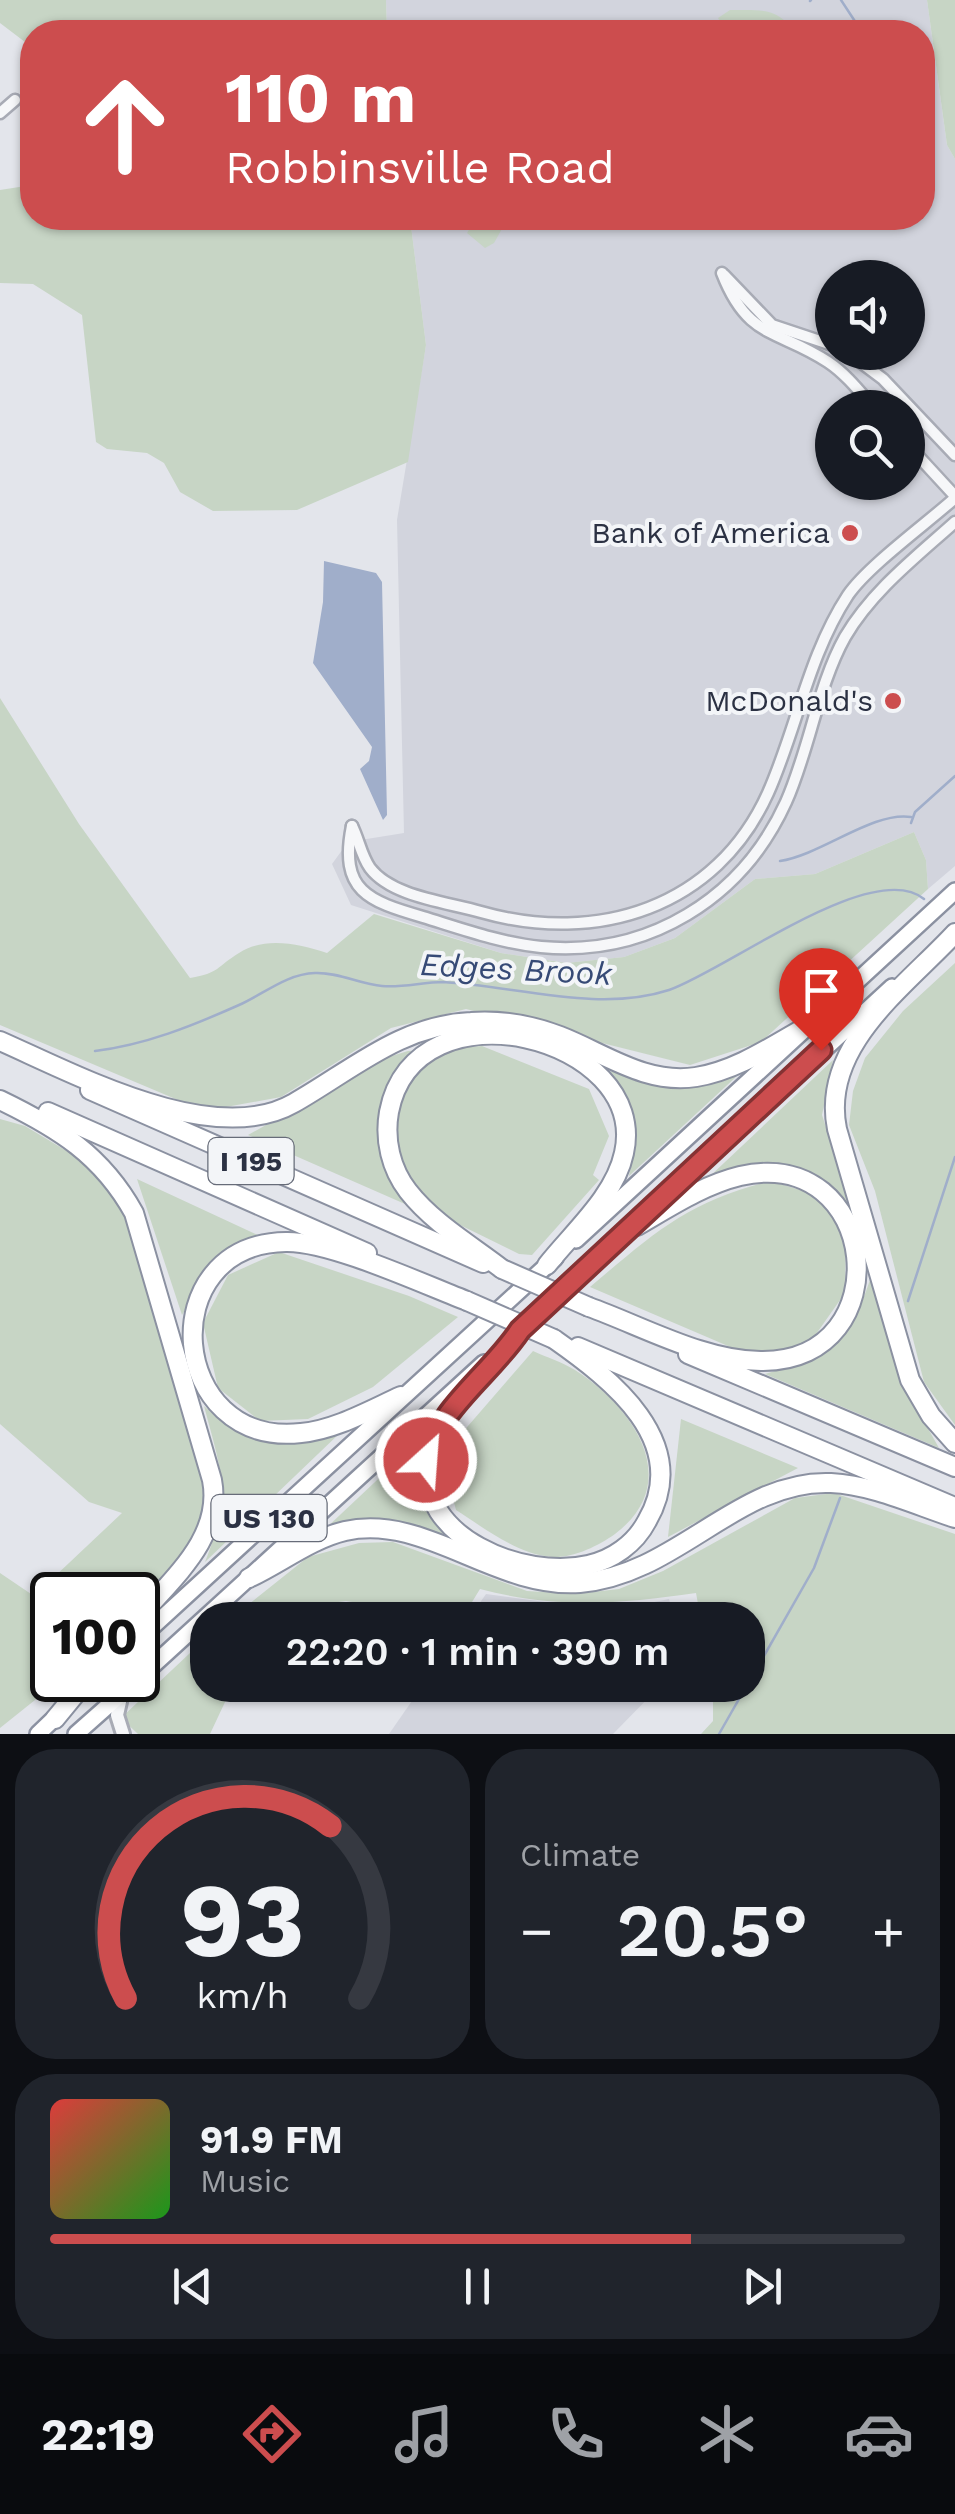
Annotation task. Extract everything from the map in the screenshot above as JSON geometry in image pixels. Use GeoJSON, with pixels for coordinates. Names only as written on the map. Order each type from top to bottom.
{"type":"FeatureCollection","features":[{"type":"Feature","properties":{"kind":"highway","name":"US 130"},"geometry":{"type":"LineString","coordinates":[[160,1620],[955,892]]}},
{"type":"Feature","properties":{"kind":"highway","name":"US 130"},"geometry":{"type":"LineString","coordinates":[[160,1659],[637,1226],[765,1100],[955,932]]}},
{"type":"Feature","properties":{"kind":"highway"},"geometry":{"type":"LineString","coordinates":[[955,932],[854,1042],[840,1068],[834,1100],[838,1129],[910,1380],[931,1416],[955,1443]]}},
{"type":"Feature","properties":{"kind":"highway"},"geometry":{"type":"LineString","coordinates":[[0,1041],[182,1113],[233,1120],[292,1104],[381,1047],[447,1024],[492,1022],[537,1028],[638,1071],[676,1078],[718,1072],[812,1022]]}},
{"type":"Feature","properties":{"kind":"highway"},"geometry":{"type":"LineString","coordinates":[[502,1269],[410,1194],[396,1171],[388,1142],[391,1106],[408,1071],[442,1044],[473,1034],[514,1037],[562,1052],[607,1084],[620,1106],[626,1139],[618,1172],[547,1265]]}},
{"type":"Feature","properties":{"kind":"highway","name":"I 195"},"geometry":{"type":"LineString","coordinates":[[0,1050],[588,1307],[698,1359],[955,1467]]}},
{"type":"Feature","properties":{"kind":"highway","name":"I 195"},"geometry":{"type":"LineString","coordinates":[[0,1091],[554,1339],[955,1506]]}},
{"type":"Feature","properties":{"kind":"highway"},"geometry":{"type":"LineString","coordinates":[[0,1100],[76,1141],[111,1175],[134,1213],[212,1480],[214,1506],[208,1531],[160,1591]]}},
{"type":"Feature","properties":{"kind":"highway"},"geometry":{"type":"LineString","coordinates":[[588,1307],[714,1352],[761,1362],[791,1357],[817,1345],[840,1324],[854,1296],[858,1253],[848,1222],[828,1196],[788,1175],[759,1174],[720,1182],[637,1226]]}},
{"type":"Feature","properties":{"kind":"highway"},"geometry":{"type":"LineString","coordinates":[[401,1396],[301,1433],[269,1432],[244,1422],[209,1394],[195,1366],[191,1335],[201,1293],[219,1269],[242,1253],[287,1242],[314,1245],[467,1301]]}},
{"type":"Feature","properties":{"kind":"highway"},"geometry":{"type":"LineString","coordinates":[[520,1330],[434,1434],[426,1460],[429,1489],[450,1526],[480,1547],[536,1566],[576,1567],[607,1559],[633,1540],[657,1500],[660,1468],[653,1438],[630,1402],[600,1372],[554,1339]]}},
{"type":"Feature","properties":{"kind":"highway"},"geometry":{"type":"LineString","coordinates":[[250,1578],[329,1536],[380,1528],[413,1535],[508,1574],[553,1583],[595,1581],[655,1562],[755,1500],[808,1483],[862,1488],[955,1518]]}},
{"type":"Feature","properties":{"kind":"highway"},"geometry":{"type":"LineString","coordinates":[[54,1718],[68,1702]]}},
{"type":"Feature","properties":{"kind":"highway"},"geometry":{"type":"LineString","coordinates":[[38,1734],[72,1702]]}},
{"type":"Feature","properties":{"kind":"highway","name":"US 130"},"geometry":{"type":"LineString","coordinates":[[76,1734],[112,1702]]}},
{"type":"Feature","properties":{"kind":"street"},"geometry":{"type":"LineString","coordinates":[[0,113],[15,100]]}},
{"type":"Feature","properties":{"kind":"street"},"geometry":{"type":"LineString","coordinates":[[815,339],[772,325],[722,273],[730,295],[752,322],[765,333],[815,357]]}},
{"type":"Feature","properties":{"kind":"street"},"geometry":{"type":"LineString","coordinates":[[837,370],[856,390]]}},
{"type":"Feature","properties":{"kind":"street"},"geometry":{"type":"LineString","coordinates":[[871,370],[955,455]]}},
{"type":"Feature","properties":{"kind":"street"},"geometry":{"type":"LineString","coordinates":[[925,464],[955,497],[850,593],[814,661],[754,820],[708,875],[646,912],[576,926],[512,920],[382,882],[362,856],[352,826],[348,846],[352,878],[359,892],[391,908],[506,941],[577,948],[652,934],[706,904],[758,851],[772,830],[800,767],[844,639],[876,594],[955,522]]}},
{"type":"Feature","properties":{"kind":"street"},"geometry":{"type":"LineString","coordinates":[[120,1702],[116,1715],[123,1734]]}},
{"type":"Feature","properties":{"kind":"shaded area"},"geometry":{"type":"Polygon","coordinates":[[[386,0],[927,0],[930,20],[387,20],[386,0]]]}},
{"type":"Feature","properties":{"kind":"shaded area"},"geometry":{"type":"Polygon","coordinates":[[[935,58],[947,145],[955,159],[955,866],[928,889],[926,860],[914,832],[815,874],[755,879],[675,938],[624,957],[566,963],[501,953],[351,905],[332,864],[348,842],[404,833],[397,520],[426,345],[412,230],[935,230],[935,58]]]}},
{"type":"Feature","properties":{"kind":"shaded area"},"geometry":{"type":"Polygon","coordinates":[[[486,1594],[545,1602],[480,1602],[486,1594]]]}},
{"type":"Feature","properties":{"kind":"shaded area"},"geometry":{"type":"Polygon","coordinates":[[[411,1702],[644,1702],[613,1734],[389,1734],[411,1702]]]}},
{"type":"Feature","properties":{"kind":"green space"},"geometry":{"type":"Polygon","coordinates":[[[0,0],[386,0],[387,20],[20,20],[20,38],[0,23],[0,0]]]}},
{"type":"Feature","properties":{"kind":"green space"},"geometry":{"type":"Polygon","coordinates":[[[927,0],[955,0],[955,159],[947,145],[935,58],[935,20],[930,20],[927,0]]]}},
{"type":"Feature","properties":{"kind":"green space"},"geometry":{"type":"Polygon","coordinates":[[[730,10],[758,10],[783,20],[719,20],[730,10]]]}},
{"type":"Feature","properties":{"kind":"green space"},"geometry":{"type":"Polygon","coordinates":[[[20,187],[20,230],[412,230],[426,345],[408,462],[297,510],[213,511],[180,492],[164,463],[147,453],[107,449],[96,442],[82,315],[33,284],[0,283],[0,190],[20,187]]]}},
{"type":"Feature","properties":{"kind":"green space"},"geometry":{"type":"Polygon","coordinates":[[[501,230],[494,243],[485,248],[467,233],[501,230]]]}},
{"type":"Feature","properties":{"kind":"green space"},"geometry":{"type":"Polygon","coordinates":[[[0,698],[79,824],[190,978],[213,972],[239,953],[260,945],[294,945],[327,953],[374,914],[501,953],[566,963],[624,957],[675,938],[755,879],[815,874],[914,832],[926,860],[928,889],[761,1042],[690,1065],[466,1009],[391,1028],[281,1097],[204,1111],[0,1025],[0,698]]]}},
{"type":"Feature","properties":{"kind":"green space"},"geometry":{"type":"Polygon","coordinates":[[[955,963],[955,1425],[924,1382],[875,1191],[849,1125],[853,1091],[865,1058],[903,1011],[955,963]]]}},
{"type":"Feature","properties":{"kind":"green space"},"geometry":{"type":"Polygon","coordinates":[[[482,1046],[589,1089],[609,1136],[593,1175],[599,1180],[532,1255],[519,1254],[454,1222],[446,1222],[248,1135],[385,1058],[408,1051],[482,1046]]]}},
{"type":"Feature","properties":{"kind":"green space"},"geometry":{"type":"Polygon","coordinates":[[[833,1060],[822,1115],[853,1208],[815,1178],[707,1179],[833,1060]]]}},
{"type":"Feature","properties":{"kind":"green space"},"geometry":{"type":"Polygon","coordinates":[[[604,1070],[681,1087],[738,1075],[629,1176],[631,1119],[622,1096],[604,1070]]]}},
{"type":"Feature","properties":{"kind":"green space"},"geometry":{"type":"Polygon","coordinates":[[[0,1119],[25,1126],[80,1159],[122,1205],[207,1497],[189,1542],[160,1580],[160,1572],[59,1572],[122,1513],[89,1502],[0,1424],[0,1119]]]}},
{"type":"Feature","properties":{"kind":"green space"},"geometry":{"type":"Polygon","coordinates":[[[137,1179],[264,1238],[204,1277],[182,1315],[137,1179]]]}},
{"type":"Feature","properties":{"kind":"green space"},"geometry":{"type":"Polygon","coordinates":[[[771,1181],[813,1194],[846,1232],[845,1293],[814,1337],[786,1352],[735,1349],[590,1287],[673,1221],[717,1198],[771,1181]]]}},
{"type":"Feature","properties":{"kind":"green space"},"geometry":{"type":"Polygon","coordinates":[[[279,1252],[409,1296],[458,1317],[373,1387],[308,1419],[260,1421],[218,1388],[203,1323],[228,1275],[279,1252]]]}},
{"type":"Feature","properties":{"kind":"green space"},"geometry":{"type":"Polygon","coordinates":[[[873,1271],[904,1386],[939,1448],[765,1374],[826,1352],[838,1342],[856,1316],[873,1271]]]}},
{"type":"Feature","properties":{"kind":"green space"},"geometry":{"type":"Polygon","coordinates":[[[533,1351],[575,1370],[616,1404],[643,1446],[648,1469],[646,1491],[636,1513],[615,1534],[569,1556],[526,1551],[456,1510],[442,1456],[533,1351]]]}},
{"type":"Feature","properties":{"kind":"green space"},"geometry":{"type":"Polygon","coordinates":[[[204,1406],[223,1423],[286,1444],[341,1432],[205,1562],[219,1519],[221,1484],[204,1406]]]}},
{"type":"Feature","properties":{"kind":"green space"},"geometry":{"type":"Polygon","coordinates":[[[681,1419],[798,1468],[668,1537],[681,1419]]]}},
{"type":"Feature","properties":{"kind":"green space"},"geometry":{"type":"Polygon","coordinates":[[[426,1434],[419,1473],[421,1500],[434,1523],[461,1551],[403,1525],[324,1530],[426,1434]]]}},
{"type":"Feature","properties":{"kind":"green space"},"geometry":{"type":"Polygon","coordinates":[[[834,1493],[955,1534],[955,1734],[701,1734],[713,1721],[713,1702],[765,1702],[765,1602],[698,1602],[696,1593],[641,1600],[561,1602],[480,1589],[472,1602],[252,1602],[308,1557],[359,1543],[393,1542],[527,1591],[575,1594],[619,1589],[663,1571],[795,1498],[834,1493]]]}},
{"type":"Feature","properties":{"kind":"green space"},"geometry":{"type":"Polygon","coordinates":[[[0,1573],[30,1593],[32,1702],[0,1728],[0,1573]]]}},
{"type":"Feature","properties":{"kind":"green space"},"geometry":{"type":"Polygon","coordinates":[[[190,1653],[190,1702],[225,1702],[210,1734],[138,1734],[121,1718],[138,1702],[160,1702],[160,1681],[190,1653]]]}},
{"type":"Feature","properties":{"kind":"water"},"geometry":{"type":"Polygon","coordinates":[[[324,561],[376,573],[382,582],[387,815],[383,820],[360,769],[369,761],[372,747],[313,663],[323,602],[324,561]]]}},
{"type":"Feature","properties":{"kind":"waterway"},"geometry":{"type":"LineString","coordinates":[[841,0],[854,20]]}},
{"type":"Feature","properties":{"kind":"waterway"},"geometry":{"type":"LineString","coordinates":[[911,823],[915,812],[955,776]]}},
{"type":"Feature","properties":{"kind":"waterway"},"geometry":{"type":"LineString","coordinates":[[780,861],[880,820],[911,817]]}},
{"type":"Feature","properties":{"kind":"waterway","name":"Edges Brook"},"geometry":{"type":"LineString","coordinates":[[95,1051],[168,1034],[304,974],[332,974],[382,986],[443,982],[586,999],[642,996],[694,979],[836,904],[871,893],[901,890],[924,899]]}},
{"type":"Feature","properties":{"kind":"waterway"},"geometry":{"type":"LineString","coordinates":[[908,1301],[955,1157]]}},
{"type":"Feature","properties":{"kind":"waterway"},"geometry":{"type":"LineString","coordinates":[[765,1654],[814,1568],[840,1498]]}},
{"type":"Feature","properties":{"kind":"waterway"},"geometry":{"type":"LineString","coordinates":[[719,1734],[737,1702]]}},
{"type":"Feature","properties":{"kind":"place","name":"Bank of America"},"geometry":{"type":"Point","coordinates":[850,533]}},
{"type":"Feature","properties":{"kind":"place","name":"McDonald's"},"geometry":{"type":"Point","coordinates":[893,701]}},
{"type":"Feature","properties":{"kind":"route"},"geometry":{"type":"LineString","coordinates":[[426,1460],[434,1434],[540,1308],[637,1226],[821,1050]]}}]}
